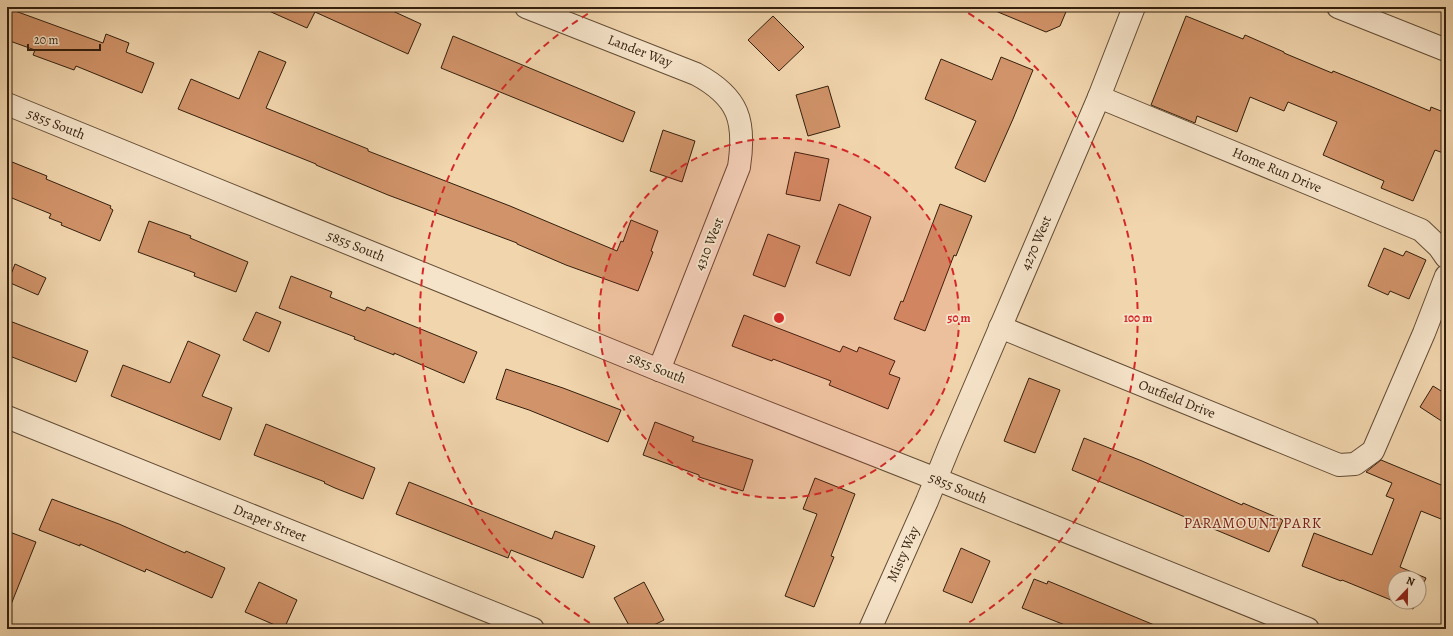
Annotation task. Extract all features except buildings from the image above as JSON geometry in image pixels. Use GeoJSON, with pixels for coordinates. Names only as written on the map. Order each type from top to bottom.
{"type":"FeatureCollection","features":[{"type":"Feature","properties":{"kind":"street","name":"Lander Way"},"geometry":{"type":"LineString","coordinates":[[526,7],[696,74],[712,82],[729,99],[739,116]]}},
{"type":"Feature","properties":{"kind":"street","name":"4270 West"},"geometry":{"type":"LineString","coordinates":[[936,479],[1099,97],[1134,7]]}},
{"type":"Feature","properties":{"kind":"street"},"geometry":{"type":"LineString","coordinates":[[1338,7],[1446,50]]}},
{"type":"Feature","properties":{"kind":"street","name":"Home Run Drive"},"geometry":{"type":"LineString","coordinates":[[1099,97],[1420,230],[1440,247],[1446,257]]}},
{"type":"Feature","properties":{"kind":"street","name":"5855 South"},"geometry":{"type":"LineString","coordinates":[[7,104],[659,370],[936,479],[1308,629]]}},
{"type":"Feature","properties":{"kind":"street","name":"4310 West"},"geometry":{"type":"LineString","coordinates":[[659,370],[739,167],[742,148],[742,132],[739,116]]}},
{"type":"Feature","properties":{"kind":"street","name":"Outfield Drive"},"geometry":{"type":"LineString","coordinates":[[1000,327],[1338,465],[1355,464],[1373,451],[1421,340],[1446,276]]}},
{"type":"Feature","properties":{"kind":"street","name":"Draper Street"},"geometry":{"type":"LineString","coordinates":[[7,417],[533,629]]}},
{"type":"Feature","properties":{"kind":"street","name":"Misty Way"},"geometry":{"type":"LineString","coordinates":[[870,629],[936,479]]}},
{"type":"Feature","properties":{"kind":"district","name":"PARAMOUNT PARK"},"geometry":{"type":"Point","coordinates":[1253,523]}}]}
